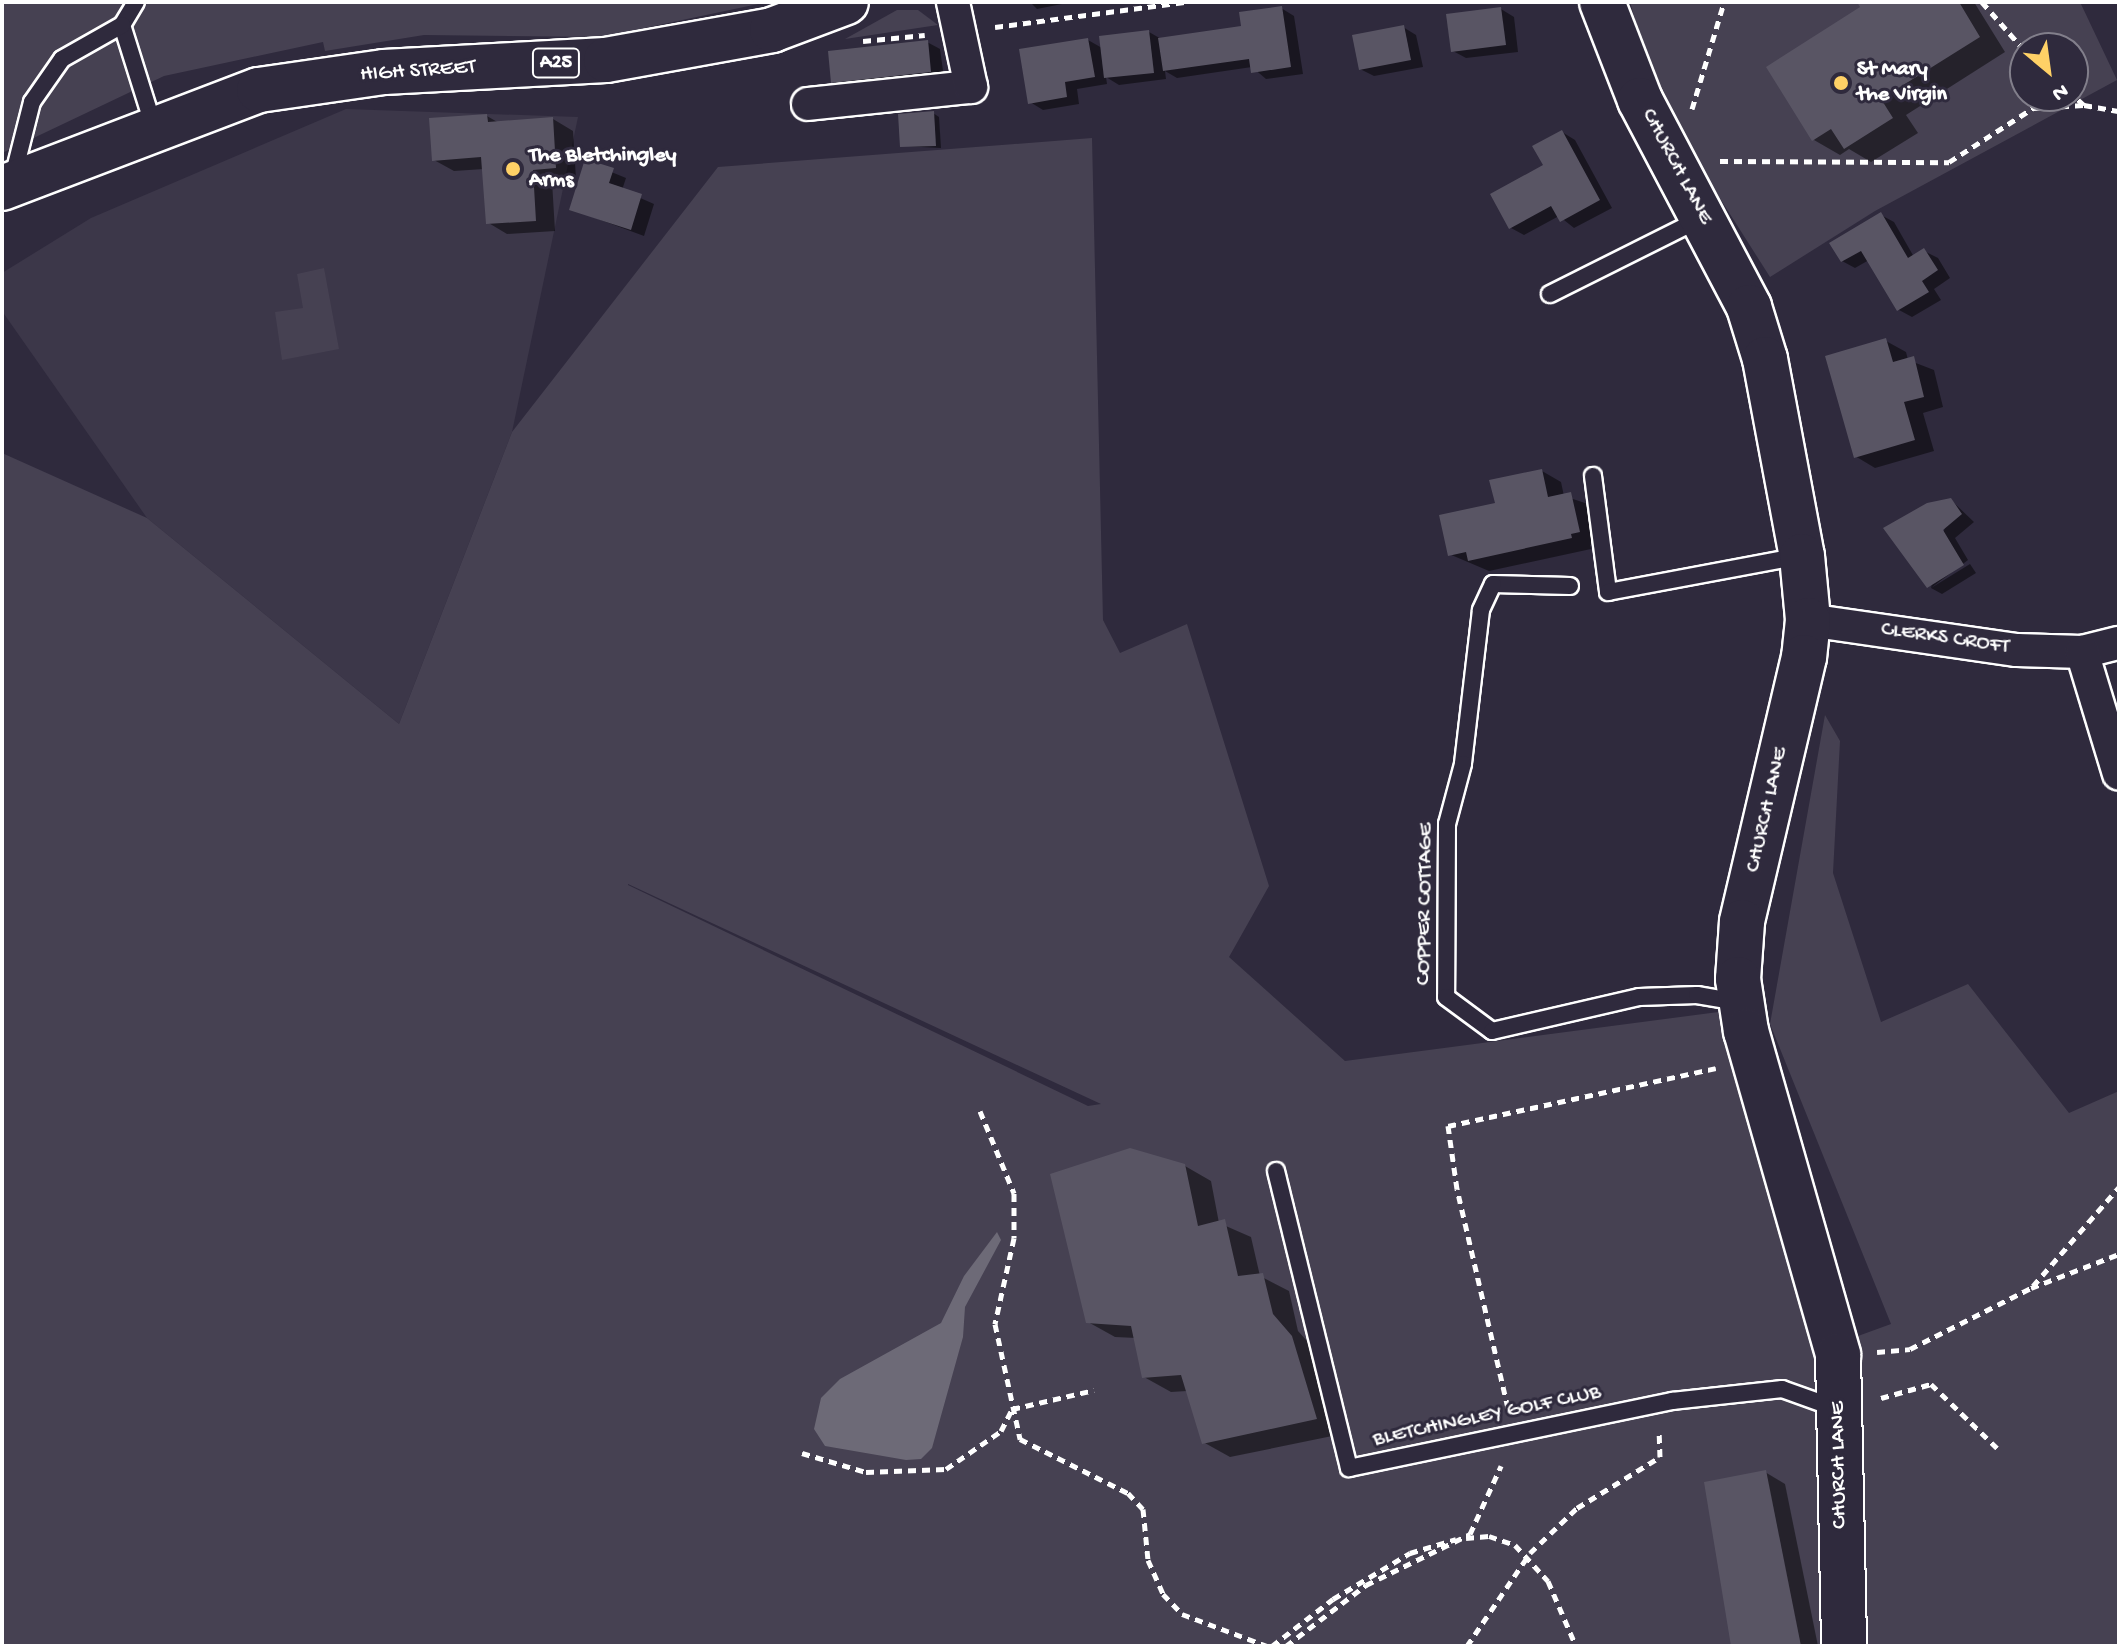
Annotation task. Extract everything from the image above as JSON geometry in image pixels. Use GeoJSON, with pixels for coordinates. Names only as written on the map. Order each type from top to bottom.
{"type":"FeatureCollection","features":[{"type":"Feature","properties":{"kind":"street","name":"HIGH STREET"},"geometry":{"type":"LineString","coordinates":[[7,186],[154,127],[259,90],[384,72],[606,60],[772,30],[846,2]]}},
{"type":"Feature","properties":{"kind":"street"},"geometry":{"type":"LineString","coordinates":[[808,104],[971,87],[953,2]]}},
{"type":"Feature","properties":{"kind":"street","name":"CHURCH LANE"},"geometry":{"type":"LineString","coordinates":[[1602,2],[1640,100],[1749,307],[1765,359],[1802,556],[1808,620],[1739,937],[1740,1002],[1838,1355],[1844,1646]]}},
{"type":"Feature","properties":{"kind":"street","name":"CLERKS CROFT"},"geometry":{"type":"LineString","coordinates":[[1808,620],[2017,650],[2082,652],[2119,643]]}},
{"type":"Feature","properties":{"kind":"street"},"geometry":{"type":"LineString","coordinates":[[2082,652],[2119,774]]}},
{"type":"Feature","properties":{"kind":"lane"},"geometry":{"type":"LineString","coordinates":[[7,186],[32,102],[62,59],[122,25],[136,2]]}},
{"type":"Feature","properties":{"kind":"lane"},"geometry":{"type":"LineString","coordinates":[[122,25],[154,127]]}},
{"type":"Feature","properties":{"kind":"lane"},"geometry":{"type":"LineString","coordinates":[[1550,294],[1703,217]]}},
{"type":"Feature","properties":{"kind":"lane"},"geometry":{"type":"LineString","coordinates":[[1593,476],[1608,592],[1802,556]]}},
{"type":"Feature","properties":{"kind":"lane","name":"COPPER COTTAGE"},"geometry":{"type":"LineString","coordinates":[[1570,586],[1493,584],[1481,610],[1463,764],[1447,824],[1446,997],[1492,1031],[1639,997],[1697,995],[1740,1002]]}},
{"type":"Feature","properties":{"kind":"lane","name":"BLETCHINGLEY GOLF CLUB"},"geometry":{"type":"LineString","coordinates":[[1276,1171],[1349,1468],[1672,1401],[1782,1389],[1839,1409]]}},
{"type":"Feature","properties":{"kind":"path","name":"CHURCH LANE"},"geometry":{"type":"LineString","coordinates":[[1691,114],[1724,2]]}},
{"type":"Feature","properties":{"kind":"path"},"geometry":{"type":"LineString","coordinates":[[1982,2],[2009,33]]}},
{"type":"Feature","properties":{"kind":"path","name":"CHURCH LANE"},"geometry":{"type":"LineString","coordinates":[[2089,106],[2119,111]]}},
{"type":"Feature","properties":{"kind":"path","name":"CHURCH LANE"},"geometry":{"type":"LineString","coordinates":[[1717,161],[1949,162],[2027,112]]}},
{"type":"Feature","properties":{"kind":"path"},"geometry":{"type":"LineString","coordinates":[[1286,1646],[1366,1585],[1470,1534],[1515,1435],[1457,1189],[1448,1126],[1726,1066]]}},
{"type":"Feature","properties":{"kind":"path"},"geometry":{"type":"LineString","coordinates":[[980,1111],[1014,1193],[1014,1238],[995,1324],[1020,1439],[1128,1493],[1143,1509],[1148,1560],[1163,1594],[1182,1614],[1270,1646],[1333,1599],[1410,1553],[1461,1539],[1489,1536],[1515,1545],[1548,1581],[1576,1646]]}},
{"type":"Feature","properties":{"kind":"path"},"geometry":{"type":"LineString","coordinates":[[2031,1288],[2119,1187]]}},
{"type":"Feature","properties":{"kind":"path"},"geometry":{"type":"LineString","coordinates":[[1838,1355],[1910,1349],[2031,1288],[2119,1254]]}},
{"type":"Feature","properties":{"kind":"path"},"geometry":{"type":"LineString","coordinates":[[1012,1409],[1094,1390]]}},
{"type":"Feature","properties":{"kind":"path"},"geometry":{"type":"LineString","coordinates":[[802,1453],[866,1472],[946,1469],[1001,1431],[1012,1409]]}},
{"type":"Feature","properties":{"kind":"path"},"geometry":{"type":"LineString","coordinates":[[1467,1646],[1527,1558],[1577,1508],[1660,1457]]}},
{"type":"Feature","properties":{"kind":"shaded area"},"geometry":{"type":"Polygon","coordinates":[[[2,2],[767,2],[602,37],[424,35],[325,51],[323,42],[164,76],[2,153],[2,2]]]}},
{"type":"Feature","properties":{"kind":"shaded area"},"geometry":{"type":"Polygon","coordinates":[[[1630,2],[2080,2],[2117,80],[2089,95],[2089,32],[2009,32],[2009,112],[2058,112],[1875,211],[1770,277],[1660,104],[1630,2]]]}},
{"type":"Feature","properties":{"kind":"shaded area"},"geometry":{"type":"Polygon","coordinates":[[[897,10],[918,10],[938,25],[845,39],[897,10]]]}},
{"type":"Feature","properties":{"kind":"shaded area"},"geometry":{"type":"Polygon","coordinates":[[[346,109],[578,117],[512,432],[399,724],[147,518],[2,311],[2,273],[91,218],[346,109]]]}},
{"type":"Feature","properties":{"kind":"shaded area"},"geometry":{"type":"Polygon","coordinates":[[[1092,138],[1103,620],[1120,653],[1187,624],[1269,886],[1229,957],[1345,1061],[1726,1011],[1858,1336],[1891,1324],[1770,1024],[1825,715],[1840,741],[1833,873],[1881,1022],[1968,984],[2069,1113],[2119,1091],[2119,1646],[2,1646],[2,453],[147,518],[399,724],[512,432],[718,167],[1092,138]],[[628,884],[1088,1106],[1101,1104],[628,884]]]}},
{"type":"Feature","properties":{"kind":"shaded area"},"geometry":{"type":"Polygon","coordinates":[[[324,268],[339,349],[282,360],[275,312],[303,308],[297,274],[324,268]]]}},
{"type":"Feature","properties":{"kind":"shaded area"},"geometry":{"type":"Polygon","coordinates":[[[997,1232],[1001,1240],[965,1307],[963,1337],[932,1448],[921,1459],[906,1460],[825,1446],[814,1429],[821,1398],[840,1379],[941,1323],[964,1276],[997,1232]]]}},
{"type":"Feature","properties":{"kind":"building","name":"St Mary the Virgin"},"geometry":{"type":"Polygon","coordinates":[[[1857,2],[1959,2],[1980,37],[1881,99],[1893,118],[1844,149],[1831,129],[1812,141],[1766,67],[1860,7],[1857,2]]]}},
{"type":"Feature","properties":{"kind":"building"},"geometry":{"type":"Polygon","coordinates":[[[1282,6],[1291,67],[1251,73],[1249,59],[1163,71],[1158,38],[1241,26],[1239,12],[1282,6]]]}},
{"type":"Feature","properties":{"kind":"building"},"geometry":{"type":"Polygon","coordinates":[[[1501,7],[1506,45],[1451,52],[1446,14],[1501,7]]]}},
{"type":"Feature","properties":{"kind":"building"},"geometry":{"type":"Polygon","coordinates":[[[1404,25],[1411,60],[1359,70],[1352,35],[1404,25]]]}},
{"type":"Feature","properties":{"kind":"building"},"geometry":{"type":"Polygon","coordinates":[[[1149,30],[1154,73],[1104,78],[1099,36],[1149,30]]]}},
{"type":"Feature","properties":{"kind":"building"},"geometry":{"type":"Polygon","coordinates":[[[1088,38],[1095,77],[1065,82],[1067,97],[1028,104],[1019,49],[1088,38]]]}},
{"type":"Feature","properties":{"kind":"building"},"geometry":{"type":"Polygon","coordinates":[[[928,40],[931,72],[831,83],[828,51],[928,40]]]}},
{"type":"Feature","properties":{"kind":"building"},"geometry":{"type":"Polygon","coordinates":[[[934,111],[936,146],[900,147],[898,114],[934,111]]]}},
{"type":"Feature","properties":{"kind":"building","name":"The Bletchingley Arms"},"geometry":{"type":"Polygon","coordinates":[[[487,114],[488,122],[553,117],[556,168],[533,170],[536,221],[486,224],[481,157],[432,161],[429,118],[487,114]]]}},
{"type":"Feature","properties":{"kind":"building"},"geometry":{"type":"Polygon","coordinates":[[[1562,130],[1600,200],[1560,222],[1551,206],[1509,229],[1490,194],[1543,165],[1532,146],[1562,130]]]}},
{"type":"Feature","properties":{"kind":"building"},"geometry":{"type":"Polygon","coordinates":[[[585,159],[614,168],[609,183],[642,194],[631,230],[569,210],[585,159]]]}},
{"type":"Feature","properties":{"kind":"building"},"geometry":{"type":"Polygon","coordinates":[[[1881,212],[1908,258],[1924,248],[1938,270],[1922,281],[1929,292],[1897,311],[1861,251],[1841,262],[1829,243],[1881,212]]]}},
{"type":"Feature","properties":{"kind":"building"},"geometry":{"type":"Polygon","coordinates":[[[1886,338],[1893,362],[1914,356],[1924,397],[1904,402],[1915,440],[1854,458],[1825,356],[1886,338]]]}},
{"type":"Feature","properties":{"kind":"building"},"geometry":{"type":"Polygon","coordinates":[[[1542,469],[1548,497],[1571,492],[1580,532],[1571,534],[1572,538],[1468,561],[1466,552],[1448,556],[1439,515],[1495,503],[1489,480],[1542,469]]]}},
{"type":"Feature","properties":{"kind":"building"},"geometry":{"type":"Polygon","coordinates":[[[1951,498],[1962,514],[1943,530],[1964,565],[1927,588],[1883,528],[1927,503],[1951,498]]]}},
{"type":"Feature","properties":{"kind":"building"},"geometry":{"type":"Polygon","coordinates":[[[1130,1148],[1185,1164],[1198,1226],[1225,1219],[1238,1276],[1263,1273],[1273,1314],[1292,1336],[1317,1419],[1202,1444],[1181,1375],[1142,1378],[1131,1326],[1086,1323],[1050,1174],[1130,1148]]]}},
{"type":"Feature","properties":{"kind":"building"},"geometry":{"type":"Polygon","coordinates":[[[1766,1470],[1801,1646],[1731,1646],[1704,1482],[1766,1470]]]}},
{"type":"Feature","properties":{"kind":"place","name":"St Mary the Virgin"},"geometry":{"type":"Point","coordinates":[1841,83]}},
{"type":"Feature","properties":{"kind":"place","name":"The Bletchingley Arms"},"geometry":{"type":"Point","coordinates":[513,169]}}]}
